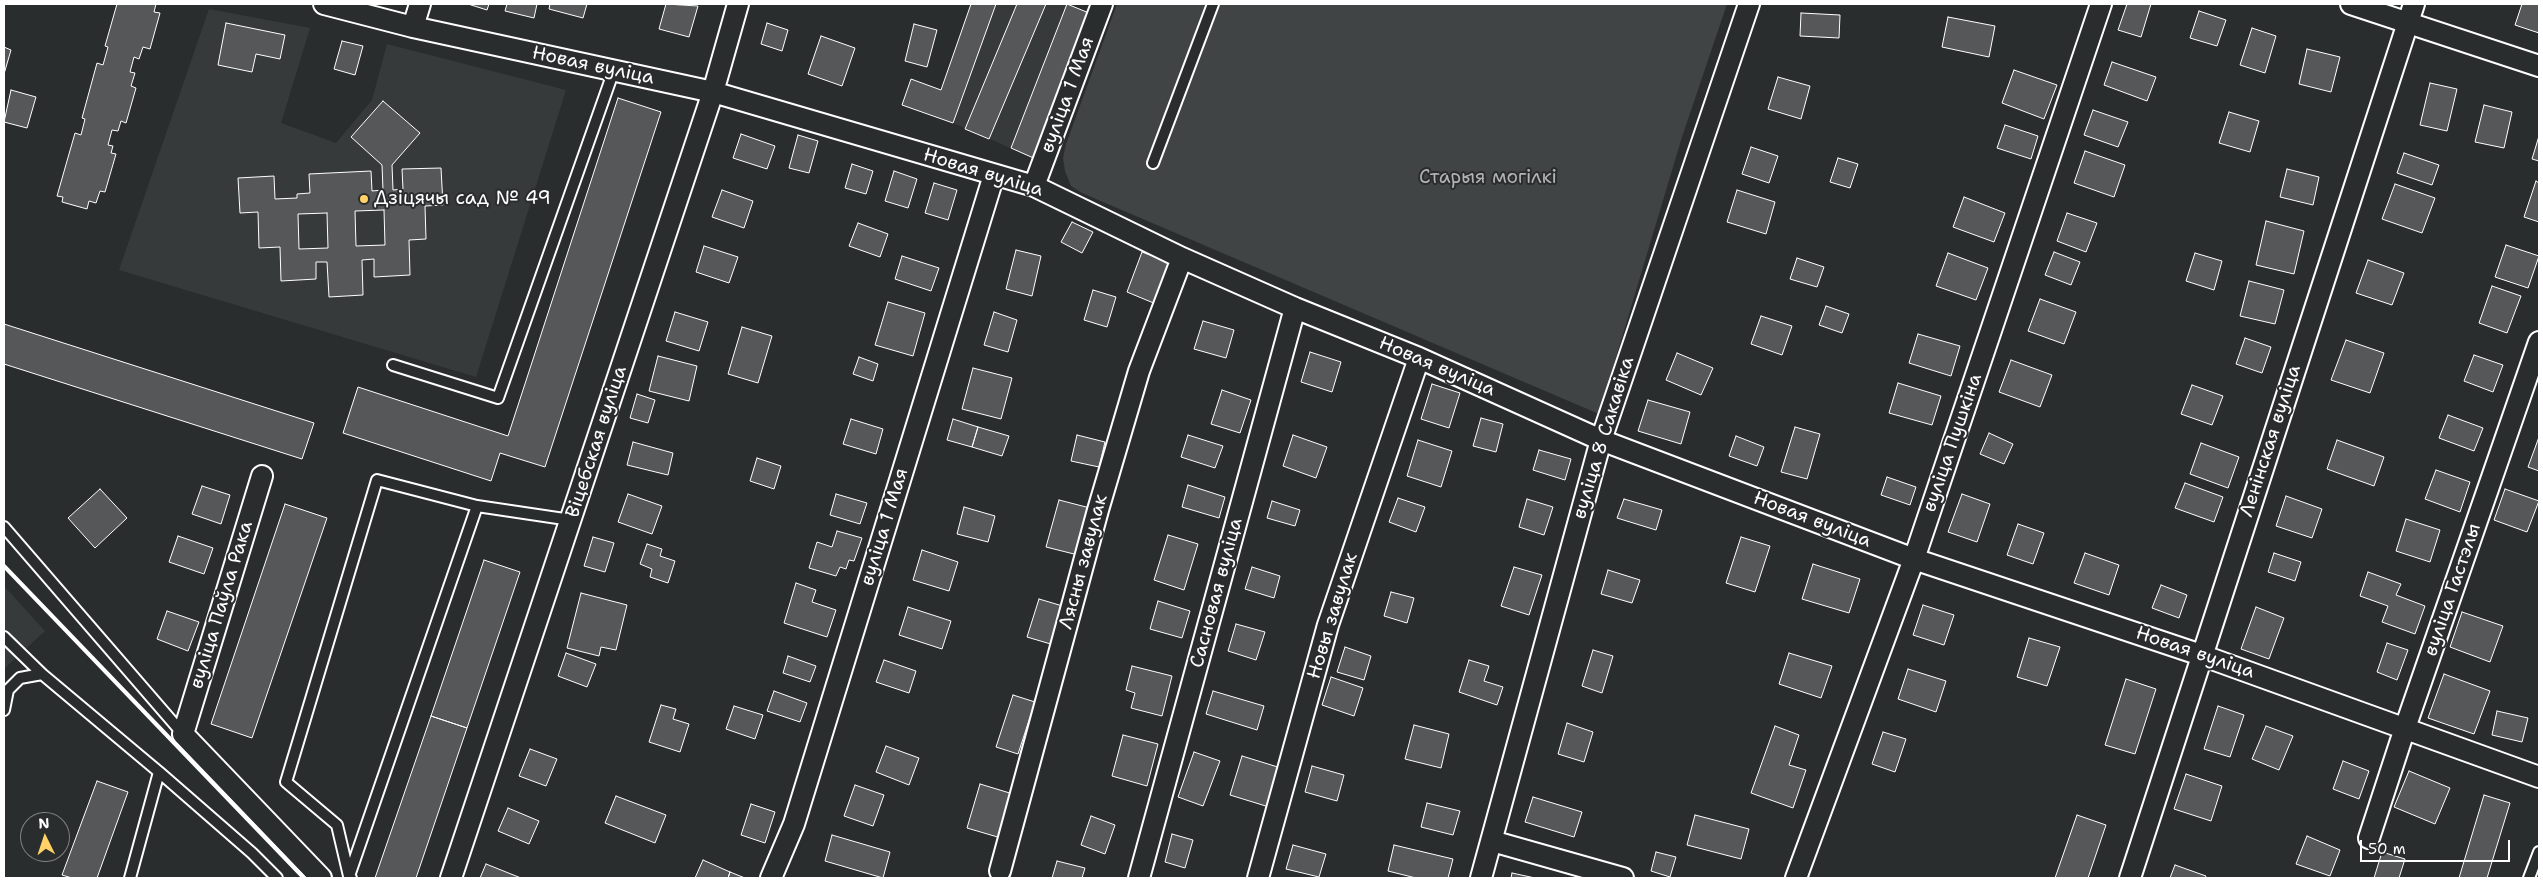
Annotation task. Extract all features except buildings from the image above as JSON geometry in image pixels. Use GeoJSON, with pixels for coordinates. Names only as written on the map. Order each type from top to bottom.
{"type":"FeatureCollection","features":[{"type":"Feature","properties":{"kind":"street","name":"Новая вуліца"},"geometry":{"type":"LineString","coordinates":[[324,4],[413,27],[713,92],[1034,186],[1182,258],[1295,308],[1419,358],[1601,440],[1914,559],[2201,655],[2539,777]]}},
{"type":"Feature","properties":{"kind":"street"},"geometry":{"type":"LineString","coordinates":[[413,27],[420,4]]}},
{"type":"Feature","properties":{"kind":"street","name":"Віцебская вуліца"},"geometry":{"type":"LineString","coordinates":[[452,878],[713,92],[738,4]]}},
{"type":"Feature","properties":{"kind":"street","name":"вуліца 1 Мая"},"geometry":{"type":"LineString","coordinates":[[1034,186],[1102,4]]}},
{"type":"Feature","properties":{"kind":"street","name":"вуліца 8 Сакавіка"},"geometry":{"type":"LineString","coordinates":[[1481,878],[1601,440],[1749,4]]}},
{"type":"Feature","properties":{"kind":"street","name":"вуліца Пушкіна"},"geometry":{"type":"LineString","coordinates":[[1796,878],[1914,559],[2101,4]]}},
{"type":"Feature","properties":{"kind":"street"},"geometry":{"type":"LineString","coordinates":[[2351,4],[2411,12],[2539,66]]}},
{"type":"Feature","properties":{"kind":"street","name":"Ленінская вуліца"},"geometry":{"type":"LineString","coordinates":[[2130,878],[2411,12]]}},
{"type":"Feature","properties":{"kind":"street","name":"вуліца 1 Мая"},"geometry":{"type":"LineString","coordinates":[[771,878],[794,824],[994,175]]}},
{"type":"Feature","properties":{"kind":"street","name":"Лясны завулак"},"geometry":{"type":"LineString","coordinates":[[1000,872],[1098,510],[1139,371],[1182,258]]}},
{"type":"Feature","properties":{"kind":"street","name":"Сасновая вуліца"},"geometry":{"type":"LineString","coordinates":[[1139,878],[1295,308]]}},
{"type":"Feature","properties":{"kind":"street","name":"вуліца Гастэлы"},"geometry":{"type":"LineString","coordinates":[[2369,838],[2405,728],[2539,342]]}},
{"type":"Feature","properties":{"kind":"street","name":"Новы завулак"},"geometry":{"type":"LineString","coordinates":[[1258,878],[1328,625],[1419,358]]}},
{"type":"Feature","properties":{"kind":"street","name":"вуліца Паўла Рака"},"geometry":{"type":"LineString","coordinates":[[183,734],[262,476]]}},
{"type":"Feature","properties":{"kind":"street"},"geometry":{"type":"LineString","coordinates":[[183,734],[321,878]]}},
{"type":"Feature","properties":{"kind":"street"},"geometry":{"type":"LineString","coordinates":[[1492,841],[1623,878]]}},
{"type":"Feature","properties":{"kind":"lane"},"geometry":{"type":"LineString","coordinates":[[1153,163],[1213,4]]}},
{"type":"Feature","properties":{"kind":"lane"},"geometry":{"type":"LineString","coordinates":[[393,364],[498,398],[614,70]]}},
{"type":"Feature","properties":{"kind":"lane"},"geometry":{"type":"LineString","coordinates":[[350,877],[337,825],[286,782],[377,480],[477,506],[571,520]]}},
{"type":"Feature","properties":{"kind":"lane"},"geometry":{"type":"LineString","coordinates":[[350,877],[477,506]]}},
{"type":"Feature","properties":{"kind":"lane"},"geometry":{"type":"LineString","coordinates":[[4,527],[183,734]]}},
{"type":"Feature","properties":{"kind":"lane"},"geometry":{"type":"LineString","coordinates":[[4,637],[42,674],[159,772],[252,853],[277,878]]}},
{"type":"Feature","properties":{"kind":"lane"},"geometry":{"type":"LineString","coordinates":[[4,710],[8,690],[20,678],[42,674]]}},
{"type":"Feature","properties":{"kind":"lane"},"geometry":{"type":"LineString","coordinates":[[130,878],[159,772]]}},
{"type":"Feature","properties":{"kind":"lane"},"geometry":{"type":"LineString","coordinates":[[2529,878],[2539,852]]}},
{"type":"Feature","properties":{"kind":"shaded area"},"geometry":{"type":"Polygon","coordinates":[[[971,4],[1067,4],[1089,13],[1038,160],[953,123],[902,105],[911,79],[941,90],[971,4]]]}},
{"type":"Feature","properties":{"kind":"shaded area"},"geometry":{"type":"Polygon","coordinates":[[[209,9],[310,28],[281,123],[336,143],[372,100],[387,44],[566,90],[476,377],[119,270],[209,9]]]}},
{"type":"Feature","properties":{"kind":"shaded area"},"geometry":{"type":"Polygon","coordinates":[[[4,586],[45,631],[4,669],[4,586]]]}},
{"type":"Feature","properties":{"kind":"green space","name":"Старыя могілкі"},"geometry":{"type":"Polygon","coordinates":[[[1117,4],[1727,4],[1682,137],[1599,414],[1082,193],[1071,186],[1065,171],[1063,158],[1066,144],[1117,4]]]}},
{"type":"Feature","properties":{"kind":"railway"},"geometry":{"type":"LineString","coordinates":[[4,566],[304,878]]}},
{"type":"Feature","properties":{"kind":"place","name":"Дзіцячы сад № 49"},"geometry":{"type":"Point","coordinates":[364,199]}}]}
